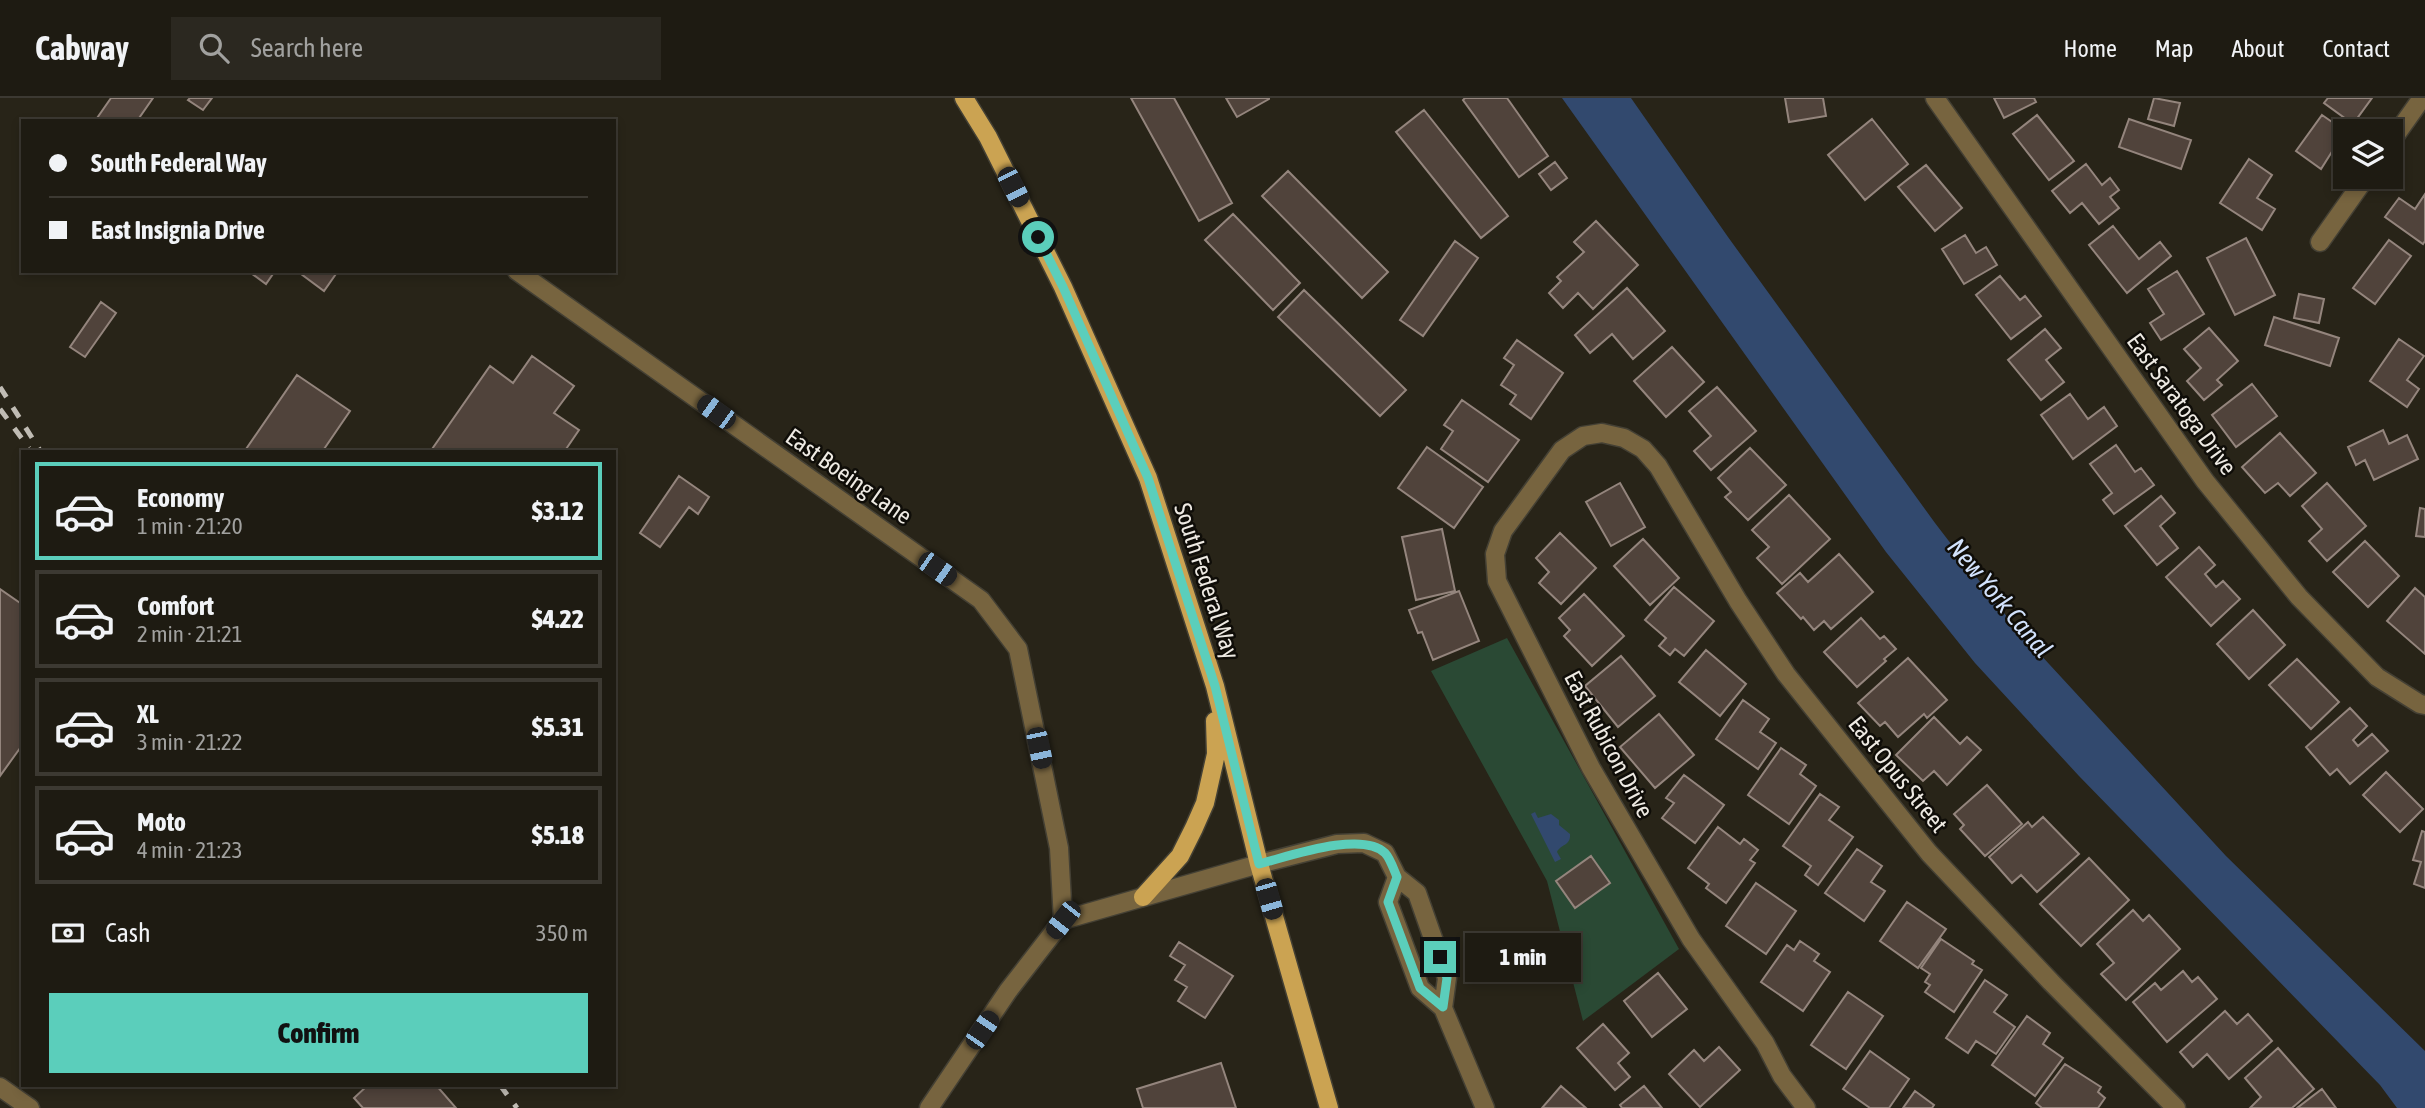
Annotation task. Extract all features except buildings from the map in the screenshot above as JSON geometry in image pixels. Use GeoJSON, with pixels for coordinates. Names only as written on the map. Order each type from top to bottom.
{"type":"FeatureCollection","features":[{"type":"Feature","properties":{"kind":"main road","name":"South Federal Way"},"geometry":{"type":"LineString","coordinates":[[964,98],[988,137],[1063,287],[1148,478],[1215,686],[1259,864],[1329,1108]]}},
{"type":"Feature","properties":{"kind":"main road"},"geometry":{"type":"LineString","coordinates":[[1143,897],[1180,856],[1205,803],[1216,754],[1215,686]]}},
{"type":"Feature","properties":{"kind":"street","name":"East Saratoga Drive"},"geometry":{"type":"LineString","coordinates":[[1935,98],[2189,458],[2239,523],[2299,597],[2376,677],[2425,705]]}},
{"type":"Feature","properties":{"kind":"street"},"geometry":{"type":"LineString","coordinates":[[2403,124],[2422,98]]}},
{"type":"Feature","properties":{"kind":"street"},"geometry":{"type":"LineString","coordinates":[[2320,242],[2358,189]]}},
{"type":"Feature","properties":{"kind":"street","name":"East Boeing Lane"},"geometry":{"type":"LineString","coordinates":[[520,273],[981,600],[1018,649],[1059,848],[1063,920]]}},
{"type":"Feature","properties":{"kind":"street","name":"East Rubicon Drive"},"geometry":{"type":"LineString","coordinates":[[1625,438],[1602,433],[1583,436],[1562,450],[1503,531],[1495,554],[1497,581],[1591,768],[1691,939],[1766,1044],[1782,1076],[1806,1108]]}},
{"type":"Feature","properties":{"kind":"street","name":"East Opus Street"},"geometry":{"type":"LineString","coordinates":[[1625,438],[1643,449],[1658,466],[1738,601],[1786,674],[1929,853],[2051,982],[2176,1108]]}},
{"type":"Feature","properties":{"kind":"street"},"geometry":{"type":"LineString","coordinates":[[929,1108],[1008,991],[1063,920],[1337,844],[1364,843],[1385,853],[1397,877],[1417,893],[1447,978],[1443,1007]]}},
{"type":"Feature","properties":{"kind":"street"},"geometry":{"type":"LineString","coordinates":[[1397,877],[1388,902],[1420,988],[1443,1007],[1485,1108]]}},
{"type":"Feature","properties":{"kind":"street"},"geometry":{"type":"LineString","coordinates":[[0,1087],[30,1108]]}},
{"type":"Feature","properties":{"kind":"green space"},"geometry":{"type":"Polygon","coordinates":[[[1507,638],[1679,949],[1583,1021],[1547,881],[1431,671],[1507,638]]]}},
{"type":"Feature","properties":{"kind":"water"},"geometry":{"type":"Polygon","coordinates":[[[1562,98],[1631,98],[1935,523],[2014,626],[2226,856],[2425,1051],[2425,1108],[2397,1108],[2380,1085],[2079,776],[1975,663],[1886,552],[1562,98]]]}},
{"type":"Feature","properties":{"kind":"water"},"geometry":{"type":"Polygon","coordinates":[[[1535,812],[1538,818],[1551,814],[1570,834],[1569,841],[1557,852],[1561,859],[1555,862],[1531,814],[1535,812]]]}},
{"type":"Feature","properties":{"kind":"railway"},"geometry":{"type":"LineString","coordinates":[[0,387],[40,450]]}},
{"type":"Feature","properties":{"kind":"railway"},"geometry":{"type":"LineString","coordinates":[[0,409],[29,448]]}},
{"type":"Feature","properties":{"kind":"railway"},"geometry":{"type":"LineString","coordinates":[[501,1087],[517,1108]]}},
{"type":"Feature","properties":{"kind":"route"},"geometry":{"type":"LineString","coordinates":[[1038,237],[1148,478],[1215,686],[1259,864],[1337,844],[1364,843],[1385,853],[1397,877],[1388,902],[1420,988],[1443,1007],[1447,978],[1440,957]]}},
{"type":"Feature","properties":{"kind":"water label","name":"New York Canal"},"geometry":{"type":"Point","coordinates":[2000,598]}}]}
